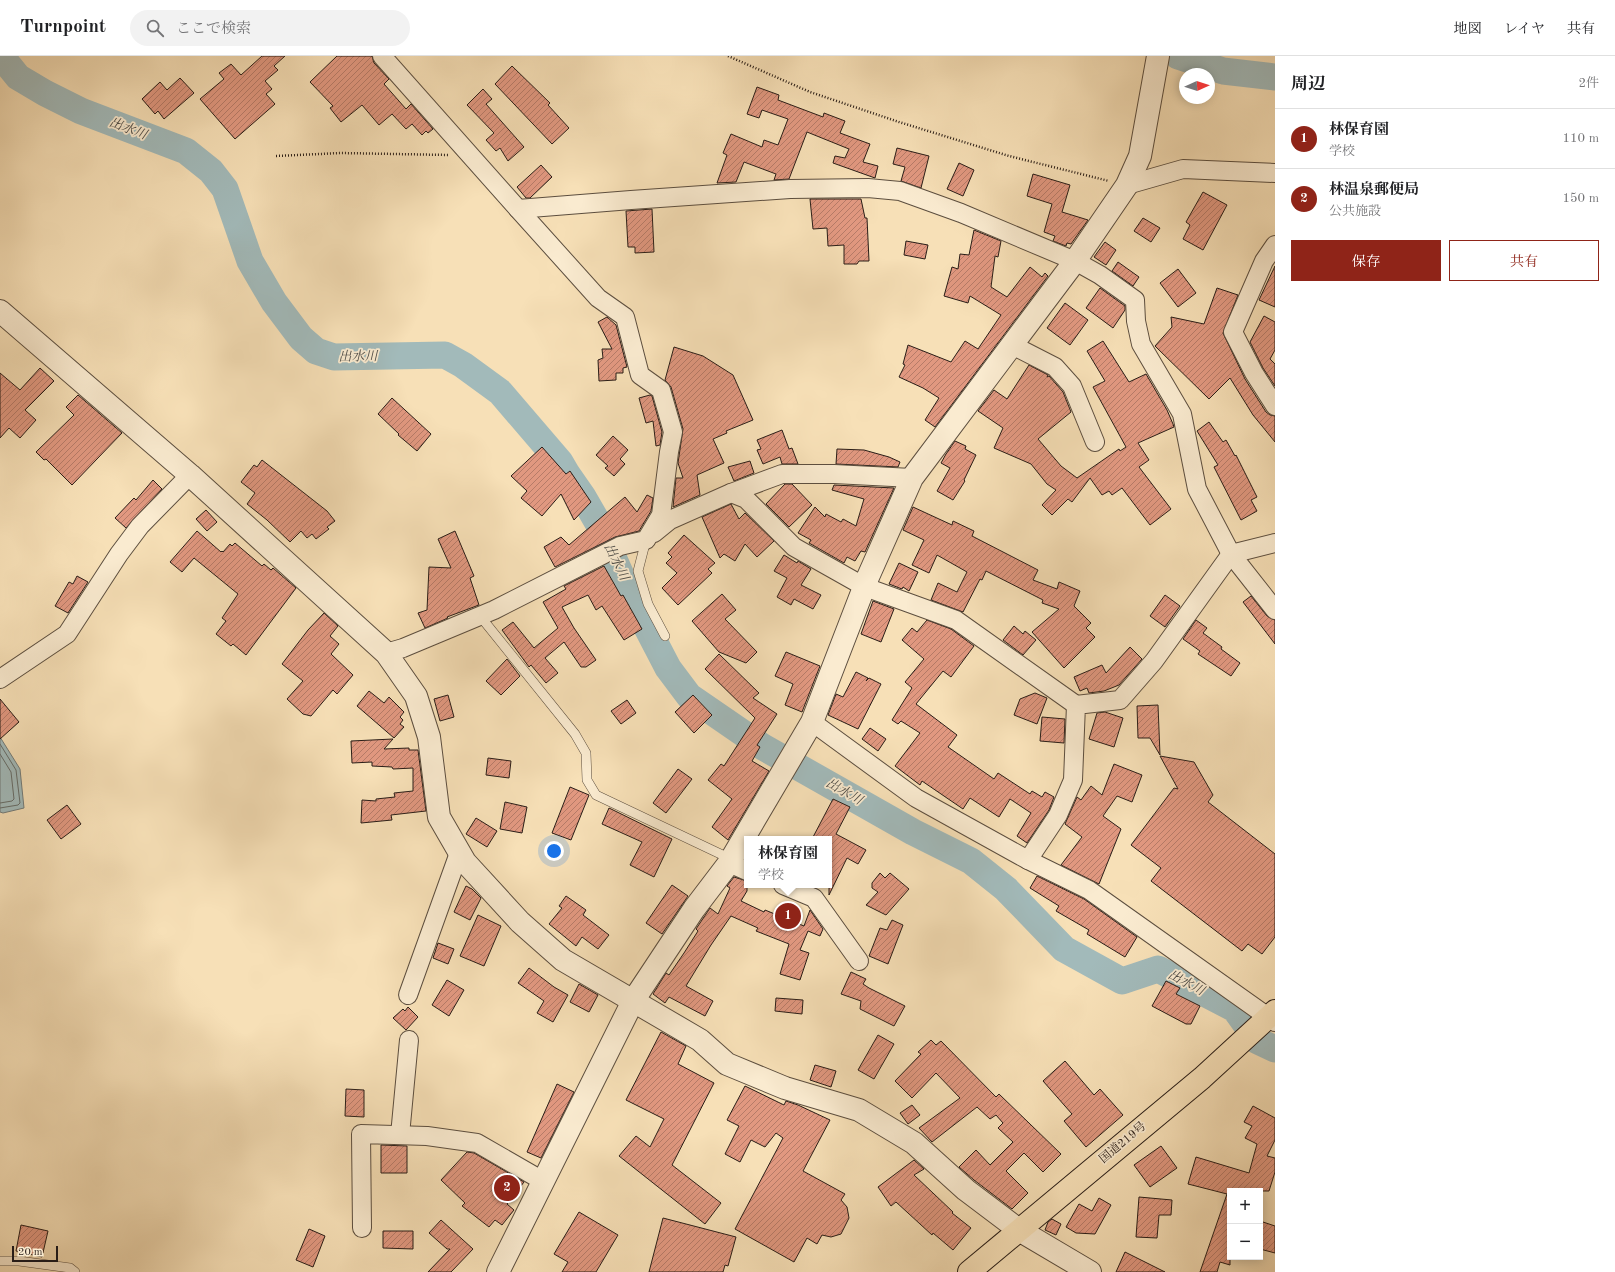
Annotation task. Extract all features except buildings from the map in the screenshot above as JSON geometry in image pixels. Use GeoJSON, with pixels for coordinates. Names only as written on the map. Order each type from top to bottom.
{"type":"FeatureCollection","features":[{"type":"Feature","properties":{"kind":"highway","name":"国道219号"},"geometry":{"type":"LineString","coordinates":[[968,1272],[1202,1078],[1273,1017]]}},
{"type":"Feature","properties":{"kind":"street"},"geometry":{"type":"LineString","coordinates":[[382,56],[598,298],[625,318],[640,375],[661,390],[673,432],[661,515],[646,540]]}},
{"type":"Feature","properties":{"kind":"street"},"geometry":{"type":"LineString","coordinates":[[751,836],[812,722],[865,587],[912,478],[1075,261],[1127,185],[1140,156],[1158,56]]}},
{"type":"Feature","properties":{"kind":"street"},"geometry":{"type":"LineString","coordinates":[[1127,185],[1183,169],[1275,173]]}},
{"type":"Feature","properties":{"kind":"street"},"geometry":{"type":"LineString","coordinates":[[518,209],[790,190],[868,188],[900,191],[961,213],[1075,261],[1100,275],[1135,300],[1136,321],[1141,344],[1182,414],[1197,489],[1231,554],[1275,610]]}},
{"type":"Feature","properties":{"kind":"street"},"geometry":{"type":"LineString","coordinates":[[1275,245],[1264,260],[1233,332],[1254,373],[1275,406]]}},
{"type":"Feature","properties":{"kind":"street"},"geometry":{"type":"LineString","coordinates":[[0,312],[190,475],[386,653],[416,696],[429,737],[438,817],[465,862],[520,922],[563,960],[700,1040],[727,1064],[785,1088],[859,1110],[914,1143],[966,1190],[1018,1230],[1090,1272]]}},
{"type":"Feature","properties":{"kind":"street"},"geometry":{"type":"LineString","coordinates":[[1012,345],[1055,367],[1072,386],[1095,442]]}},
{"type":"Feature","properties":{"kind":"street"},"geometry":{"type":"LineString","coordinates":[[386,653],[403,648],[480,616],[620,546],[646,540],[670,520],[731,493],[782,474],[834,474],[912,478]]}},
{"type":"Feature","properties":{"kind":"street"},"geometry":{"type":"LineString","coordinates":[[0,679],[67,634],[119,554],[136,532],[190,475]]}},
{"type":"Feature","properties":{"kind":"street"},"geometry":{"type":"LineString","coordinates":[[731,493],[746,499],[794,547],[865,587],[956,620],[1076,705],[1120,700],[1154,661],[1231,554],[1275,543]]}},
{"type":"Feature","properties":{"kind":"street"},"geometry":{"type":"LineString","coordinates":[[1028,860],[1058,815],[1073,780],[1076,705]]}},
{"type":"Feature","properties":{"kind":"street"},"geometry":{"type":"LineString","coordinates":[[812,722],[916,798],[1028,860],[1089,890],[1273,1017]]}},
{"type":"Feature","properties":{"kind":"street"},"geometry":{"type":"LineString","coordinates":[[498,1272],[633,1001],[694,909],[736,864],[744,849]]}},
{"type":"Feature","properties":{"kind":"street"},"geometry":{"type":"LineString","coordinates":[[408,995],[459,853]]}},
{"type":"Feature","properties":{"kind":"street"},"geometry":{"type":"LineString","coordinates":[[790,888],[814,898],[859,960]]}},
{"type":"Feature","properties":{"kind":"street"},"geometry":{"type":"LineString","coordinates":[[400,1135],[409,1040]]}},
{"type":"Feature","properties":{"kind":"street"},"geometry":{"type":"LineString","coordinates":[[362,1228],[361,1134],[427,1136],[477,1143],[543,1180]]}},
{"type":"Feature","properties":{"kind":"lane"},"geometry":{"type":"LineString","coordinates":[[646,540],[638,571],[648,604],[665,636]]}},
{"type":"Feature","properties":{"kind":"lane"},"geometry":{"type":"LineString","coordinates":[[480,616],[575,734],[586,753],[587,780],[596,795],[736,864]]}},
{"type":"Feature","properties":{"kind":"lane"},"geometry":{"type":"LineString","coordinates":[[0,1261],[18,1261],[70,1268],[75,1272]]}},
{"type":"Feature","properties":{"kind":"path"},"geometry":{"type":"LineString","coordinates":[[728,56],[810,92],[899,122],[1009,156],[1127,185]]}},
{"type":"Feature","properties":{"kind":"path"},"geometry":{"type":"LineString","coordinates":[[276,156],[341,153],[472,156]]}},
{"type":"Feature","properties":{"kind":"water"},"geometry":{"type":"Polygon","coordinates":[[[0,737],[20,769],[24,808],[3,813],[0,812],[0,737]]]}},
{"type":"Feature","properties":{"kind":"waterway","name":"出水川"},"geometry":{"type":"LineString","coordinates":[[1,56],[18,77],[45,93],[81,111],[186,151],[211,171],[225,189],[250,261],[274,302],[301,338],[316,351],[334,357],[445,355],[463,365],[500,392],[560,462],[583,497],[598,523],[627,589],[668,668],[689,696],[763,747],[913,832],[971,861],[1006,889],[1064,949],[1122,981],[1158,969],[1235,1009],[1258,1041],[1275,1049]]}},
{"type":"Feature","properties":{"kind":"waterway"},"geometry":{"type":"LineString","coordinates":[[1178,56],[1223,71],[1275,77]]}},
{"type":"Feature","properties":{"kind":"place","name":"林保育園"},"geometry":{"type":"Point","coordinates":[788,916]}},
{"type":"Feature","properties":{"kind":"place","name":"林温泉郵便局"},"geometry":{"type":"Point","coordinates":[507,1188]}}]}
